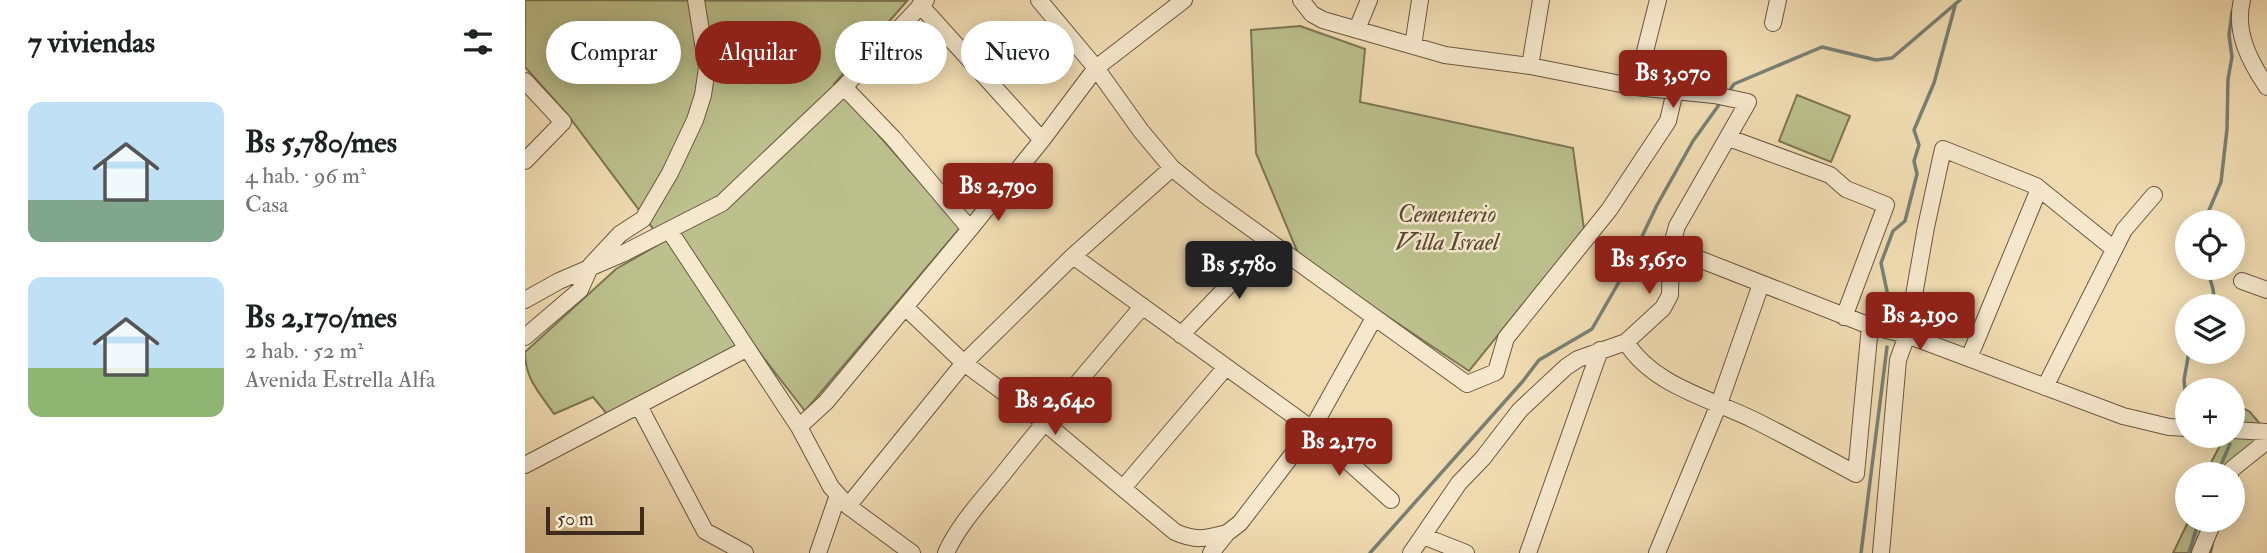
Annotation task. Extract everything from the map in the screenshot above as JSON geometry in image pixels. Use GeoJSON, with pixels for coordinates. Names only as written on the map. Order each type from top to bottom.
{"type":"FeatureCollection","features":[{"type":"Feature","properties":{"kind":"street"},"geometry":{"type":"LineString","coordinates":[[525,337],[580,290],[591,265],[619,234],[643,219],[670,173],[695,120],[703,95],[707,68],[696,0]]}},
{"type":"Feature","properties":{"kind":"street"},"geometry":{"type":"LineString","coordinates":[[1039,0],[1096,68],[1141,131],[1172,168],[1467,384],[1496,372],[1506,338],[1609,210],[1668,121],[1675,91]]}},
{"type":"Feature","properties":{"kind":"street"},"geometry":{"type":"LineString","coordinates":[[1301,0],[1313,14],[1323,20],[1445,55],[1531,66],[1636,87],[1716,95],[1741,101],[1729,138],[1677,226],[1671,248],[1670,295],[1657,315],[1626,342],[1600,350],[1566,367],[1520,410],[1483,458],[1459,482],[1411,553]]}},
{"type":"Feature","properties":{"kind":"street"},"geometry":{"type":"LineString","coordinates":[[1357,29],[1369,0]]}},
{"type":"Feature","properties":{"kind":"street"},"geometry":{"type":"LineString","coordinates":[[1413,46],[1420,0]]}},
{"type":"Feature","properties":{"kind":"street"},"geometry":{"type":"LineString","coordinates":[[1531,66],[1541,0]]}},
{"type":"Feature","properties":{"kind":"street"},"geometry":{"type":"LineString","coordinates":[[1636,87],[1658,0]]}},
{"type":"Feature","properties":{"kind":"street"},"geometry":{"type":"LineString","coordinates":[[1773,23],[1778,0]]}},
{"type":"Feature","properties":{"kind":"street"},"geometry":{"type":"LineString","coordinates":[[2242,0],[2239,9],[2243,42],[2251,63],[2267,87]]}},
{"type":"Feature","properties":{"kind":"street"},"geometry":{"type":"LineString","coordinates":[[799,427],[827,402],[1042,140],[1096,68],[1179,1]]}},
{"type":"Feature","properties":{"kind":"street"},"geometry":{"type":"LineString","coordinates":[[525,300],[591,265],[622,254],[722,203],[844,87],[923,2],[1042,140]]}},
{"type":"Feature","properties":{"kind":"street"},"geometry":{"type":"LineString","coordinates":[[525,80],[563,122],[525,161]]}},
{"type":"Feature","properties":{"kind":"street"},"geometry":{"type":"LineString","coordinates":[[844,87],[893,138],[969,229]]}},
{"type":"Feature","properties":{"kind":"street"},"geometry":{"type":"LineString","coordinates":[[1729,138],[1830,175],[1846,189],[1886,205],[1844,317]]}},
{"type":"Feature","properties":{"kind":"street"},"geometry":{"type":"LineString","coordinates":[[1881,553],[1898,360],[1907,335],[1943,149],[2039,188],[2114,249]]}},
{"type":"Feature","properties":{"kind":"street"},"geometry":{"type":"LineString","coordinates":[[817,553],[843,501],[964,363],[1073,257],[1172,168]]}},
{"type":"Feature","properties":{"kind":"street"},"geometry":{"type":"LineString","coordinates":[[1969,358],[2039,188]]}},
{"type":"Feature","properties":{"kind":"street"},"geometry":{"type":"LineString","coordinates":[[2045,387],[2124,230],[2154,195]]}},
{"type":"Feature","properties":{"kind":"street"},"geometry":{"type":"LineString","coordinates":[[669,230],[799,427],[831,487],[843,501],[912,553]]}},
{"type":"Feature","properties":{"kind":"street"},"geometry":{"type":"LineString","coordinates":[[1181,335],[1270,242]]}},
{"type":"Feature","properties":{"kind":"street"},"geometry":{"type":"LineString","coordinates":[[1671,248],[1844,317],[1907,335],[2123,416],[2175,427]]}},
{"type":"Feature","properties":{"kind":"street"},"geometry":{"type":"LineString","coordinates":[[1073,257],[1312,429],[1391,500]]}},
{"type":"Feature","properties":{"kind":"street"},"geometry":{"type":"LineString","coordinates":[[2242,281],[2267,290]]}},
{"type":"Feature","properties":{"kind":"street"},"geometry":{"type":"LineString","coordinates":[[1657,553],[1719,404],[1761,284]]}},
{"type":"Feature","properties":{"kind":"street"},"geometry":{"type":"LineString","coordinates":[[905,307],[964,363],[1044,422],[1175,532],[1191,539],[1227,533]]}},
{"type":"Feature","properties":{"kind":"street"},"geometry":{"type":"LineString","coordinates":[[946,553],[972,514],[1044,422],[1142,307]]}},
{"type":"Feature","properties":{"kind":"street"},"geometry":{"type":"LineString","coordinates":[[1211,553],[1227,533],[1248,514],[1312,429],[1374,318]]}},
{"type":"Feature","properties":{"kind":"street"},"geometry":{"type":"LineString","coordinates":[[1626,342],[1636,359],[1658,375],[1856,474],[1870,326]]}},
{"type":"Feature","properties":{"kind":"street"},"geometry":{"type":"LineString","coordinates":[[525,465],[746,349]]}},
{"type":"Feature","properties":{"kind":"street"},"geometry":{"type":"LineString","coordinates":[[1528,553],[1600,350]]}},
{"type":"Feature","properties":{"kind":"street"},"geometry":{"type":"LineString","coordinates":[[1123,488],[1226,368]]}},
{"type":"Feature","properties":{"kind":"street"},"geometry":{"type":"LineString","coordinates":[[639,405],[705,531],[745,553]]}},
{"type":"Feature","properties":{"kind":"street"},"geometry":{"type":"LineString","coordinates":[[2245,431],[2267,432]]}},
{"type":"Feature","properties":{"kind":"street"},"geometry":{"type":"LineString","coordinates":[[2241,462],[2267,441]]}},
{"type":"Feature","properties":{"kind":"street"},"geometry":{"type":"LineString","coordinates":[[2200,553],[2209,532]]}},
{"type":"Feature","properties":{"kind":"street"},"geometry":{"type":"LineString","coordinates":[[1423,536],[1466,553]]}},
{"type":"Feature","properties":{"kind":"green space"},"geometry":{"type":"Polygon","coordinates":[[[525,0],[907,1],[889,21],[835,21],[834,84],[960,228],[805,411],[752,343],[607,414],[593,397],[554,414],[530,378],[525,352],[616,269],[663,242],[567,114],[525,67],[525,0]]]}},
{"type":"Feature","properties":{"kind":"green space","name":"Cementerio Villa Israel"},"geometry":{"type":"Polygon","coordinates":[[[1300,26],[1365,49],[1360,102],[1573,148],[1584,229],[1469,371],[1300,258],[1256,153],[1251,30],[1300,26]]]}},
{"type":"Feature","properties":{"kind":"green space"},"geometry":{"type":"Polygon","coordinates":[[[1797,95],[1850,116],[1831,162],[1779,141],[1797,95]]]}},
{"type":"Feature","properties":{"kind":"green space"},"geometry":{"type":"Polygon","coordinates":[[[2245,409],[2267,432],[2239,462],[2211,462],[2219,448],[2245,448],[2245,409]]]}},
{"type":"Feature","properties":{"kind":"green space"},"geometry":{"type":"Polygon","coordinates":[[[2183,532],[2215,532],[2211,553],[2173,553],[2183,532]]]}},
{"type":"Feature","properties":{"kind":"waterway"},"geometry":{"type":"LineString","coordinates":[[1728,93],[1734,84],[1822,47],[1876,60],[1892,58],[1960,0]]}},
{"type":"Feature","properties":{"kind":"waterway"},"geometry":{"type":"LineString","coordinates":[[1892,315],[1881,263],[1893,231],[1905,221],[1917,174],[1914,161],[1919,145],[1914,130],[1934,83],[1955,6]]}},
{"type":"Feature","properties":{"kind":"waterway"},"geometry":{"type":"LineString","coordinates":[[2209,210],[2221,182],[2232,57],[2229,35],[2232,12]]}},
{"type":"Feature","properties":{"kind":"waterway"},"geometry":{"type":"LineString","coordinates":[[1370,553],[1539,360],[1592,329],[1693,141],[1721,102]]}},
{"type":"Feature","properties":{"kind":"waterway"},"geometry":{"type":"LineString","coordinates":[[2210,280],[2214,294]]}},
{"type":"Feature","properties":{"kind":"waterway"},"geometry":{"type":"LineString","coordinates":[[1861,553],[1887,347]]}},
{"type":"Feature","properties":{"kind":"waterway"},"geometry":{"type":"LineString","coordinates":[[2184,378],[2187,364]]}},
{"type":"Feature","properties":{"kind":"waterway"},"geometry":{"type":"LineString","coordinates":[[2222,462],[2228,448]]}},
{"type":"Feature","properties":{"kind":"waterway"},"geometry":{"type":"LineString","coordinates":[[2189,553],[2195,532]]}}]}
